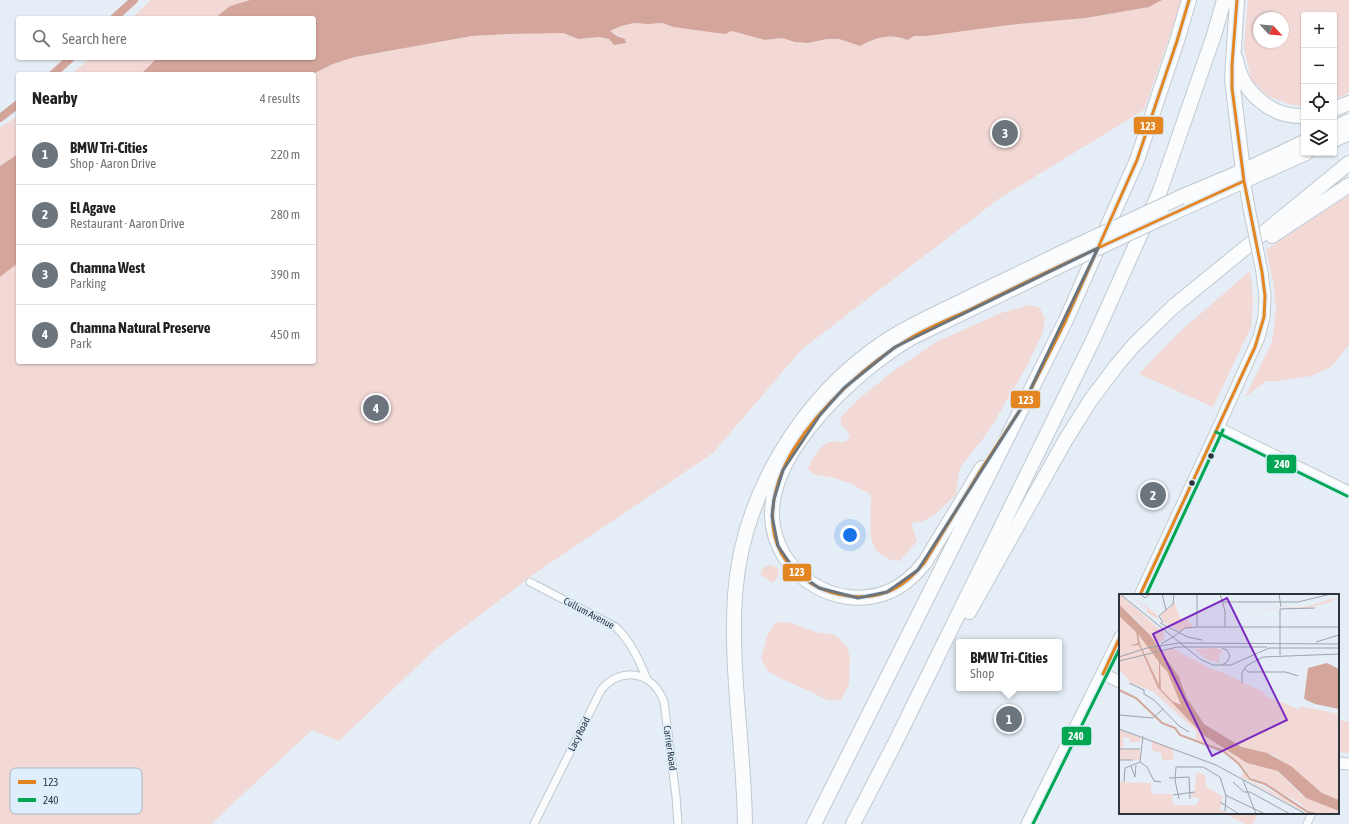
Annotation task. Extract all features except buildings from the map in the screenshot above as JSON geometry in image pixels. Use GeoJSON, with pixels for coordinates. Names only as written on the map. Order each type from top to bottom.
{"type":"FeatureCollection","features":[{"type":"Feature","properties":{"kind":"highway"},"geometry":{"type":"LineString","coordinates":[[814,824],[1065,322],[1137,160],[1177,41],[1189,0]]}},
{"type":"Feature","properties":{"kind":"highway"},"geometry":{"type":"LineString","coordinates":[[853,824],[1096,336],[1160,191],[1214,35],[1224,0]]}},
{"type":"Feature","properties":{"kind":"highway"},"geometry":{"type":"LineString","coordinates":[[1237,0],[1232,65],[1232,88],[1244,176]]}},
{"type":"Feature","properties":{"kind":"highway"},"geometry":{"type":"LineString","coordinates":[[1234,41],[1237,65],[1243,79],[1255,96],[1270,108],[1289,114],[1301,116]]}},
{"type":"Feature","properties":{"kind":"highway"},"geometry":{"type":"LineString","coordinates":[[1337,107],[1349,103]]}},
{"type":"Feature","properties":{"kind":"highway"},"geometry":{"type":"LineString","coordinates":[[1337,127],[1349,121]]}},
{"type":"Feature","properties":{"kind":"highway"},"geometry":{"type":"LineString","coordinates":[[1337,139],[1349,133]]}},
{"type":"Feature","properties":{"kind":"highway"},"geometry":{"type":"LineString","coordinates":[[1244,176],[1301,144]]}},
{"type":"Feature","properties":{"kind":"highway"},"geometry":{"type":"LineString","coordinates":[[745,824],[735,654],[735,595],[743,544],[770,472],[793,435],[818,401],[834,383],[864,357],[890,339],[927,318],[1066,257],[1183,202],[1244,176],[1301,155]]}},
{"type":"Feature","properties":{"kind":"highway"},"geometry":{"type":"LineString","coordinates":[[895,742],[1065,441],[1090,401],[1113,371],[1134,345],[1173,307],[1349,163]]}},
{"type":"Feature","properties":{"kind":"highway"},"geometry":{"type":"LineString","coordinates":[[1211,275],[1349,185]]}},
{"type":"Feature","properties":{"kind":"highway"},"geometry":{"type":"LineString","coordinates":[[1022,407],[982,468],[928,557],[918,570],[900,586],[871,597],[845,597],[831,593],[814,585],[796,572],[786,560],[778,546],[772,516],[774,499],[783,470],[806,433],[844,388],[895,347],[1066,257]]}},
{"type":"Feature","properties":{"kind":"street"},"geometry":{"type":"LineString","coordinates":[[1140,594],[1218,428],[1255,347],[1262,328],[1265,303],[1262,272],[1244,176]]}},
{"type":"Feature","properties":{"kind":"street"},"geometry":{"type":"LineString","coordinates":[[1218,428],[1349,492]]}},
{"type":"Feature","properties":{"kind":"street","name":"Cullum Avenue"},"geometry":{"type":"LineString","coordinates":[[530,582],[616,627],[625,636],[631,646],[647,679]]}},
{"type":"Feature","properties":{"kind":"street"},"geometry":{"type":"LineString","coordinates":[[1027,824],[1119,639]]}},
{"type":"Feature","properties":{"kind":"street","name":"Lacy Road"},"geometry":{"type":"LineString","coordinates":[[534,824],[601,690],[610,681],[622,675],[633,674],[647,679]]}},
{"type":"Feature","properties":{"kind":"street"},"geometry":{"type":"LineString","coordinates":[[1103,674],[1119,682]]}},
{"type":"Feature","properties":{"kind":"street","name":"Carrier Road"},"geometry":{"type":"LineString","coordinates":[[647,679],[658,689],[664,702],[676,796],[678,824]]}},
{"type":"Feature","properties":{"kind":"street"},"geometry":{"type":"LineString","coordinates":[[1339,763],[1349,764]]}},
{"type":"Feature","properties":{"kind":"street"},"geometry":{"type":"LineString","coordinates":[[1307,824],[1312,814]]}},
{"type":"Feature","properties":{"kind":"highlighted area"},"geometry":{"type":"Polygon","coordinates":[[[1098,248],[1022,407],[918,570],[887,592],[858,598],[819,588],[796,572],[778,546],[772,516],[774,499],[783,470],[820,415],[844,388],[895,347],[1098,248]]]}},
{"type":"Feature","properties":{"kind":"shaded area"},"geometry":{"type":"Polygon","coordinates":[[[151,0],[250,0],[230,6],[218,16],[134,16],[151,0]]]}},
{"type":"Feature","properties":{"kind":"shaded area"},"geometry":{"type":"Polygon","coordinates":[[[250,0],[1162,0],[1149,7],[1086,18],[1009,25],[927,36],[914,36],[908,40],[889,36],[872,40],[860,46],[839,39],[827,39],[808,43],[795,42],[782,38],[765,40],[732,31],[725,34],[673,27],[663,23],[634,23],[621,26],[610,31],[625,39],[626,43],[614,45],[609,39],[599,37],[578,39],[563,33],[472,36],[355,57],[333,64],[316,72],[143,72],[155,60],[316,60],[316,16],[218,16],[230,6],[250,0]]]}},
{"type":"Feature","properties":{"kind":"shaded area"},"geometry":{"type":"Polygon","coordinates":[[[1162,0],[1182,0],[1144,110],[1000,198],[802,349],[713,453],[534,574],[434,650],[339,741],[312,730],[211,824],[0,824],[0,277],[16,265],[16,364],[316,364],[316,72],[333,64],[355,57],[472,36],[549,32],[563,33],[578,39],[599,37],[626,42],[625,39],[610,31],[621,26],[634,23],[663,23],[673,27],[732,31],[765,40],[782,38],[795,42],[808,43],[827,39],[839,39],[860,46],[872,40],[889,36],[908,40],[914,36],[1086,18],[1149,7],[1162,0]]]}},
{"type":"Feature","properties":{"kind":"shaded area"},"geometry":{"type":"Polygon","coordinates":[[[1248,0],[1349,0],[1349,93],[1337,98],[1337,12],[1301,12],[1301,106],[1292,105],[1267,96],[1251,79],[1244,48],[1248,0]]]}},
{"type":"Feature","properties":{"kind":"shaded area"},"geometry":{"type":"Polygon","coordinates":[[[88,60],[155,60],[143,72],[74,72],[88,60]]]}},
{"type":"Feature","properties":{"kind":"shaded area"},"geometry":{"type":"Polygon","coordinates":[[[16,117],[16,155],[0,166],[0,127],[16,117]]]}},
{"type":"Feature","properties":{"kind":"shaded area"},"geometry":{"type":"Polygon","coordinates":[[[16,155],[16,265],[0,277],[0,166],[16,155]]]}},
{"type":"Feature","properties":{"kind":"shaded area"},"geometry":{"type":"Polygon","coordinates":[[[1349,195],[1349,345],[1331,367],[1311,376],[1279,381],[1266,381],[1245,397],[1272,342],[1276,310],[1273,281],[1266,250],[1349,195]]]}},
{"type":"Feature","properties":{"kind":"shaded area"},"geometry":{"type":"Polygon","coordinates":[[[1250,271],[1253,299],[1251,327],[1213,407],[1139,374],[1178,333],[1250,271]]]}},
{"type":"Feature","properties":{"kind":"shaded area"},"geometry":{"type":"Polygon","coordinates":[[[1030,305],[1040,308],[1045,320],[1043,332],[1027,366],[993,424],[961,466],[958,476],[956,495],[933,516],[923,521],[911,523],[917,541],[900,561],[888,558],[879,553],[874,546],[871,537],[871,495],[846,482],[813,473],[808,469],[811,461],[819,449],[826,444],[832,442],[844,442],[850,438],[847,430],[841,425],[841,417],[862,396],[895,370],[936,342],[1001,313],[1030,305]]]}},
{"type":"Feature","properties":{"kind":"shaded area"},"geometry":{"type":"Polygon","coordinates":[[[771,565],[777,568],[779,572],[777,578],[772,583],[760,574],[763,568],[771,565]]]}},
{"type":"Feature","properties":{"kind":"shaded area"},"geometry":{"type":"Polygon","coordinates":[[[776,622],[792,623],[816,632],[835,635],[847,646],[850,658],[849,684],[841,700],[828,700],[768,671],[761,659],[767,636],[776,622]]]}},
{"type":"Feature","properties":{"kind":"shaded area"},"geometry":{"type":"Polygon","coordinates":[[[1339,720],[1349,722],[1349,753],[1339,752],[1339,720]]]}},
{"type":"Feature","properties":{"kind":"shaded area"},"geometry":{"type":"Polygon","coordinates":[[[1230,814],[1258,814],[1253,824],[1246,824],[1229,816],[1230,814]]]}},
{"type":"Feature","properties":{"kind":"waterway"},"geometry":{"type":"LineString","coordinates":[[116,16],[134,0]]}},
{"type":"Feature","properties":{"kind":"waterway"},"geometry":{"type":"LineString","coordinates":[[55,72],[69,60]]}},
{"type":"Feature","properties":{"kind":"waterway"},"geometry":{"type":"LineString","coordinates":[[0,118],[16,106]]}},
{"type":"Feature","properties":{"kind":"transit line","name":"123"},"geometry":{"type":"LineString","coordinates":[[1098,248],[1137,160],[1177,41],[1189,0]]}},
{"type":"Feature","properties":{"kind":"transit line","name":"123"},"geometry":{"type":"LineString","coordinates":[[1140,594],[1255,347],[1264,317],[1265,296],[1262,272],[1244,181],[1232,88],[1232,65],[1237,0]]}},
{"type":"Feature","properties":{"kind":"transit line","name":"123"},"geometry":{"type":"LineString","coordinates":[[1098,248],[1244,181]]}},
{"type":"Feature","properties":{"kind":"transit line","name":"123"},"geometry":{"type":"LineString","coordinates":[[1098,248],[1065,322],[1022,407],[982,468],[921,567],[908,580],[893,590],[869,596],[850,596],[832,593],[814,585],[799,575],[786,561],[777,545],[773,526],[773,506],[777,486],[784,467],[806,431],[819,415],[861,373],[901,344],[932,327],[1098,248]]}},
{"type":"Feature","properties":{"kind":"transit line","name":"240"},"geometry":{"type":"LineString","coordinates":[[1146,594],[1223,430]]}},
{"type":"Feature","properties":{"kind":"transit line","name":"240"},"geometry":{"type":"LineString","coordinates":[[1216,432],[1347,496]]}},
{"type":"Feature","properties":{"kind":"transit line","name":"123"},"geometry":{"type":"LineString","coordinates":[[1103,674],[1119,639]]}},
{"type":"Feature","properties":{"kind":"transit line","name":"240"},"geometry":{"type":"LineString","coordinates":[[1033,824],[1119,650]]}},
{"type":"Feature","properties":{"kind":"place","name":"Chamna West"},"geometry":{"type":"Point","coordinates":[1005,133]}},
{"type":"Feature","properties":{"kind":"place","name":"Chamna Natural Preserve"},"geometry":{"type":"Point","coordinates":[376,408]}},
{"type":"Feature","properties":{"kind":"place","name":"El Agave"},"geometry":{"type":"Point","coordinates":[1153,495]}},
{"type":"Feature","properties":{"kind":"place","name":"BMW Tri-Cities"},"geometry":{"type":"Point","coordinates":[1009,719]}}]}
